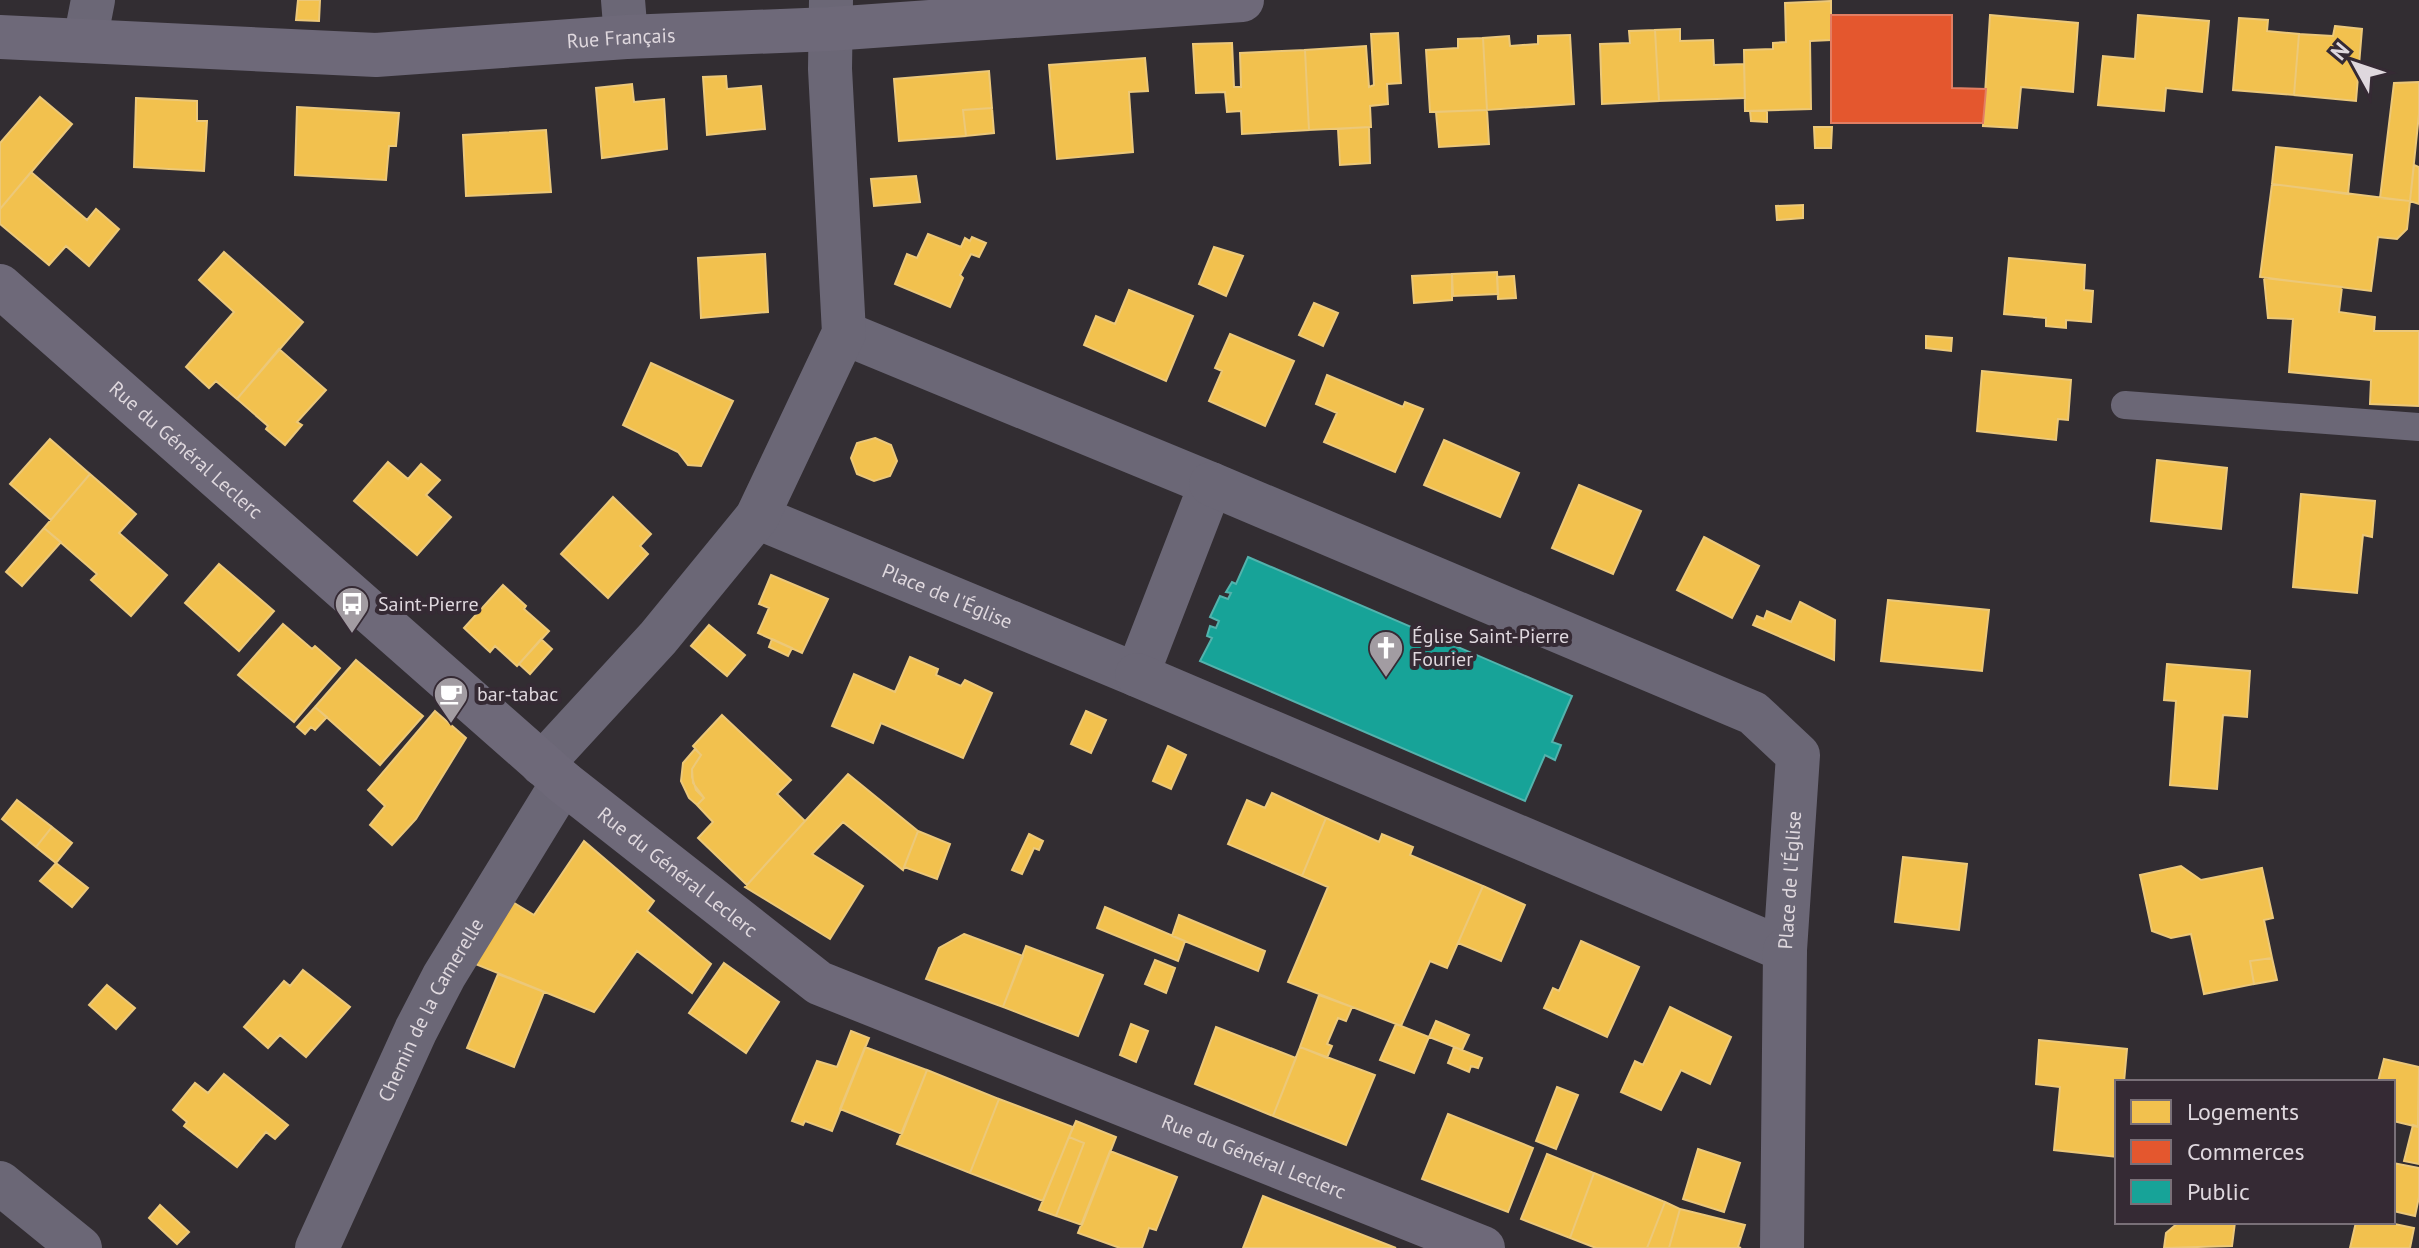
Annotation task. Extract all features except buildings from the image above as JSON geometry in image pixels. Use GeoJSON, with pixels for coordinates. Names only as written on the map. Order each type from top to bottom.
{"type":"FeatureCollection","features":[{"type":"Feature","properties":{"kind":"main road","name":"Rue Français"},"geometry":{"type":"LineString","coordinates":[[0,37],[89,20],[376,55],[624,18],[831,15],[1242,0]]}},
{"type":"Feature","properties":{"kind":"main road","name":"Rue du Général Leclerc"},"geometry":{"type":"LineString","coordinates":[[0,286],[552,773],[819,983],[1483,1248]]}},
{"type":"Feature","properties":{"kind":"street"},"geometry":{"type":"LineString","coordinates":[[552,773],[757,517],[844,333],[831,15]]}},
{"type":"Feature","properties":{"kind":"street","name":"Place de l'Église"},"geometry":{"type":"LineString","coordinates":[[757,517],[1785,950],[1798,755],[1753,713],[844,333]]}},
{"type":"Feature","properties":{"kind":"street"},"geometry":{"type":"LineString","coordinates":[[1137,675],[1211,484]]}},
{"type":"Feature","properties":{"kind":"street","name":"Chemin de la Camerelle"},"geometry":{"type":"LineString","coordinates":[[317,1248],[416,1030],[552,773]]}},
{"type":"Feature","properties":{"kind":"street"},"geometry":{"type":"LineString","coordinates":[[1782,1248],[1785,950]]}},
{"type":"Feature","properties":{"kind":"street"},"geometry":{"type":"LineString","coordinates":[[0,1183],[80,1248]]}},
{"type":"Feature","properties":{"kind":"lane"},"geometry":{"type":"LineString","coordinates":[[2125,405],[2419,427]]}},
{"type":"Feature","properties":{"kind":"place","name":"Saint-Pierre"},"geometry":{"type":"Point","coordinates":[352,635]}},
{"type":"Feature","properties":{"kind":"place","name":"Église Saint-Pierre Fourier"},"geometry":{"type":"Point","coordinates":[1386,679]}},
{"type":"Feature","properties":{"kind":"place","name":"bar-tabac"},"geometry":{"type":"Point","coordinates":[451,725]}}]}
